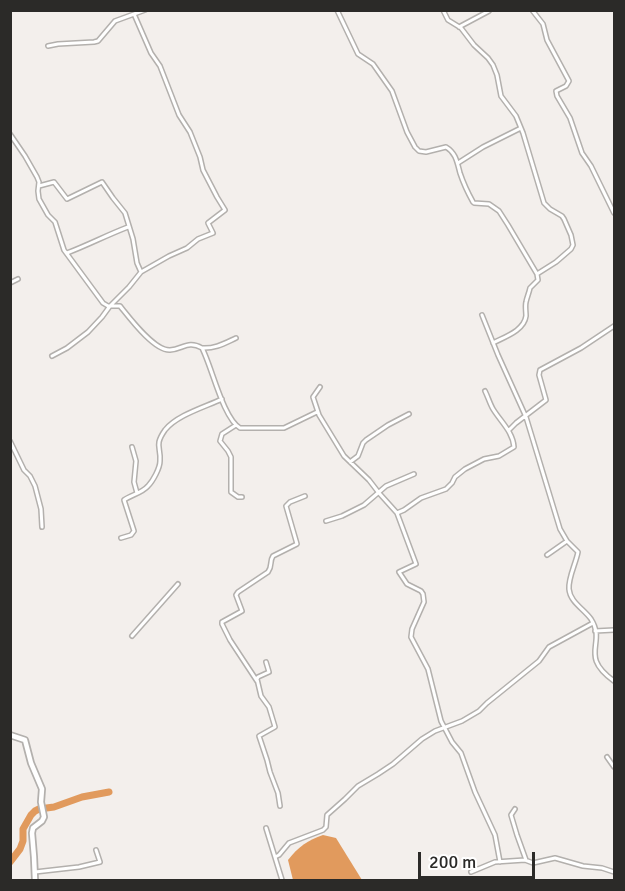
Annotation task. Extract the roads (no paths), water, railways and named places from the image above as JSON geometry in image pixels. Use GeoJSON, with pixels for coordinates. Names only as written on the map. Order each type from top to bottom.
{"type":"FeatureCollection","features":[{"type":"Feature","properties":{"kind":"street"},"geometry":{"type":"LineString","coordinates":[[48,46],[94,42],[115,21],[144,10]]}},
{"type":"Feature","properties":{"kind":"street"},"geometry":{"type":"LineString","coordinates":[[337,10],[358,54],[373,64],[392,92],[415,147],[419,151],[426,152],[446,147],[454,153],[473,202],[489,204],[499,211],[537,274],[538,280],[530,288],[526,300],[526,316],[523,324],[493,343]]}},
{"type":"Feature","properties":{"kind":"street"},"geometry":{"type":"LineString","coordinates":[[443,10],[448,20],[459,27],[491,61],[496,71],[501,96],[521,128],[544,203],[562,216],[573,241],[571,249],[565,255],[537,274]]}},
{"type":"Feature","properties":{"kind":"street"},"geometry":{"type":"LineString","coordinates":[[532,10],[543,24],[547,40],[569,81],[567,86],[556,91],[557,96],[570,118],[582,153],[615,213]]}},
{"type":"Feature","properties":{"kind":"street"},"geometry":{"type":"LineString","coordinates":[[459,27],[489,11]]}},
{"type":"Feature","properties":{"kind":"street"},"geometry":{"type":"LineString","coordinates":[[52,356],[88,332],[141,272],[187,248],[198,239],[213,233],[208,223],[225,210],[203,170],[190,132],[176,110],[160,66],[151,53],[134,14]]}},
{"type":"Feature","properties":{"kind":"street"},"geometry":{"type":"LineString","coordinates":[[458,163],[483,147],[521,128]]}},
{"type":"Feature","properties":{"kind":"street"},"geometry":{"type":"LineString","coordinates":[[10,134],[38,180],[39,199],[55,222],[66,253],[103,303],[120,306],[132,323],[163,349],[169,350],[194,344],[209,349],[236,338]]}},
{"type":"Feature","properties":{"kind":"street"},"geometry":{"type":"LineString","coordinates":[[39,186],[56,183],[67,199],[102,182],[124,213],[141,272]]}},
{"type":"Feature","properties":{"kind":"street"},"geometry":{"type":"LineString","coordinates":[[66,253],[128,227]]}},
{"type":"Feature","properties":{"kind":"street"},"geometry":{"type":"LineString","coordinates":[[10,283],[18,279]]}},
{"type":"Feature","properties":{"kind":"street"},"geometry":{"type":"LineString","coordinates":[[482,315],[525,415],[560,529],[567,542],[578,552],[570,593],[593,623],[595,659],[603,673],[615,681]]}},
{"type":"Feature","properties":{"kind":"street"},"geometry":{"type":"LineString","coordinates":[[509,430],[546,400],[539,375],[540,370],[615,326]]}},
{"type":"Feature","properties":{"kind":"street"},"geometry":{"type":"LineString","coordinates":[[202,348],[222,399],[236,425],[240,428],[284,428],[317,412]]}},
{"type":"Feature","properties":{"kind":"street"},"geometry":{"type":"LineString","coordinates":[[320,387],[313,397],[317,412],[350,462],[397,513],[416,564],[399,572],[406,584],[421,591],[424,598],[423,607],[414,624],[411,636],[428,669],[437,710],[444,728],[461,753],[475,792],[495,835],[500,862]]}},
{"type":"Feature","properties":{"kind":"street"},"geometry":{"type":"LineString","coordinates":[[397,513],[421,498],[446,489],[465,469],[512,449],[514,446],[509,430],[493,410],[485,391]]}},
{"type":"Feature","properties":{"kind":"street"},"geometry":{"type":"LineString","coordinates":[[121,538],[133,532],[124,501],[150,483],[160,465],[159,441],[169,426],[192,412],[222,399]]}},
{"type":"Feature","properties":{"kind":"street"},"geometry":{"type":"LineString","coordinates":[[350,462],[358,456],[363,442],[409,414]]}},
{"type":"Feature","properties":{"kind":"street"},"geometry":{"type":"LineString","coordinates":[[236,425],[222,434],[220,441],[231,457],[231,492],[242,497]]}},
{"type":"Feature","properties":{"kind":"street"},"geometry":{"type":"LineString","coordinates":[[10,441],[24,470],[35,486],[41,509],[42,527]]}},
{"type":"Feature","properties":{"kind":"street"},"geometry":{"type":"LineString","coordinates":[[132,447],[136,461],[134,482],[136,493]]}},
{"type":"Feature","properties":{"kind":"street"},"geometry":{"type":"LineString","coordinates":[[326,521],[354,511],[371,501],[386,486],[414,474]]}},
{"type":"Feature","properties":{"kind":"street"},"geometry":{"type":"LineString","coordinates":[[280,806],[260,736],[275,727],[269,707],[261,696],[257,681],[222,621],[242,611],[236,595],[268,572],[273,556],[297,544],[286,506],[304,496]]}},
{"type":"Feature","properties":{"kind":"street"},"geometry":{"type":"LineString","coordinates":[[548,555],[567,542]]}},
{"type":"Feature","properties":{"kind":"street"},"geometry":{"type":"LineString","coordinates":[[132,636],[178,584]]}},
{"type":"Feature","properties":{"kind":"street"},"geometry":{"type":"LineString","coordinates":[[274,857],[279,855],[289,843],[323,830],[326,827],[327,815],[358,786],[393,764],[422,739],[479,711],[539,661],[548,648],[593,623]]}},
{"type":"Feature","properties":{"kind":"street"},"geometry":{"type":"LineString","coordinates":[[595,632],[615,630]]}},
{"type":"Feature","properties":{"kind":"street"},"geometry":{"type":"LineString","coordinates":[[257,681],[258,677],[269,672],[266,663]]}},
{"type":"Feature","properties":{"kind":"street"},"geometry":{"type":"LineString","coordinates":[[10,735],[25,740],[34,772],[41,786],[44,815],[32,831],[35,880]]}},
{"type":"Feature","properties":{"kind":"street"},"geometry":{"type":"LineString","coordinates":[[607,757],[615,767]]}},
{"type":"Feature","properties":{"kind":"street"},"geometry":{"type":"LineString","coordinates":[[515,809],[511,815],[526,860]]}},
{"type":"Feature","properties":{"kind":"street"},"geometry":{"type":"LineString","coordinates":[[266,828],[282,880]]}},
{"type":"Feature","properties":{"kind":"street"},"geometry":{"type":"LineString","coordinates":[[34,872],[100,862],[96,850]]}},
{"type":"Feature","properties":{"kind":"street"},"geometry":{"type":"LineString","coordinates":[[471,872],[489,863],[526,860],[533,863],[555,858],[615,872]]}},
{"type":"Feature","properties":{"kind":"waterway"},"geometry":{"type":"LineString","coordinates":[[10,862],[20,849],[23,829],[35,811],[82,797],[109,792]]}}]}
